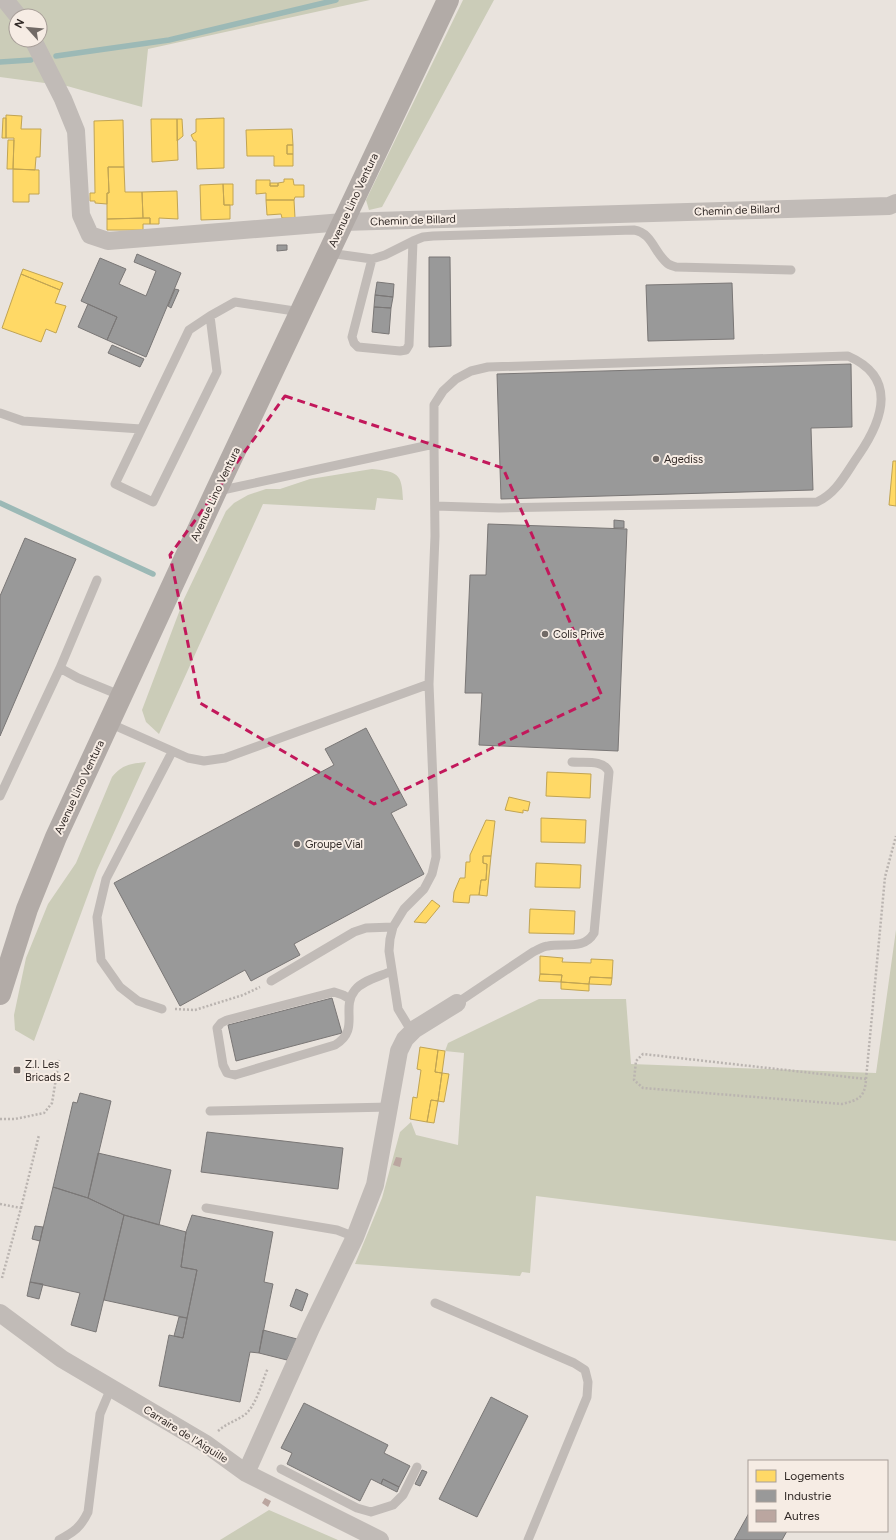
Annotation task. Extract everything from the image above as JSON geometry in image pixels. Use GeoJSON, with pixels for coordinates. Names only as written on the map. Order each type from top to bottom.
{"type":"FeatureCollection","features":[{"type":"Feature","properties":{"kind":"main road","name":"Avenue Lino Ventura"},"geometry":{"type":"LineString","coordinates":[[0,994],[27,909],[56,837],[216,491],[448,0]]}},
{"type":"Feature","properties":{"kind":"street"},"geometry":{"type":"LineString","coordinates":[[5,0],[12,8]]}},
{"type":"Feature","properties":{"kind":"street","name":"Chemin de Billard"},"geometry":{"type":"LineString","coordinates":[[37,48],[63,99],[76,131],[81,214],[90,235],[108,241],[343,222],[889,206],[896,203]]}},
{"type":"Feature","properties":{"kind":"street"},"geometry":{"type":"LineString","coordinates":[[246,1472],[311,1328],[355,1237],[375,1185],[400,1051],[405,1039],[412,1032],[457,1003]]}},
{"type":"Feature","properties":{"kind":"street","name":"Carraire de l'Aiguille"},"geometry":{"type":"LineString","coordinates":[[0,1313],[62,1359],[206,1444],[246,1472],[380,1540]]}},
{"type":"Feature","properties":{"kind":"lane"},"geometry":{"type":"LineString","coordinates":[[329,253],[372,259],[385,255],[423,237],[634,230],[641,231],[649,237],[667,263],[676,268],[791,270]]}},
{"type":"Feature","properties":{"kind":"lane"},"geometry":{"type":"LineString","coordinates":[[372,259],[352,337],[354,343],[358,347],[400,351],[406,350],[409,345],[413,241]]}},
{"type":"Feature","properties":{"kind":"lane"},"geometry":{"type":"LineString","coordinates":[[210,316],[217,372],[153,502],[116,484],[189,330],[210,316],[235,302],[301,312]]}},
{"type":"Feature","properties":{"kind":"lane"},"geometry":{"type":"LineString","coordinates":[[412,1032],[398,1009],[389,951],[393,927],[404,909],[424,889],[432,874],[436,857],[429,684],[435,506],[434,405],[443,391],[456,380],[471,371],[488,367],[848,356],[863,361],[877,370],[886,383],[889,399],[884,414],[874,432],[840,482],[827,498],[818,502],[499,508],[435,506]]}},
{"type":"Feature","properties":{"kind":"lane"},"geometry":{"type":"LineString","coordinates":[[0,413],[23,421],[142,429]]}},
{"type":"Feature","properties":{"kind":"lane"},"geometry":{"type":"LineString","coordinates":[[216,491],[434,444]]}},
{"type":"Feature","properties":{"kind":"lane"},"geometry":{"type":"LineString","coordinates":[[0,796],[60,668],[97,580]]}},
{"type":"Feature","properties":{"kind":"lane"},"geometry":{"type":"LineString","coordinates":[[60,668],[78,678],[122,696]]}},
{"type":"Feature","properties":{"kind":"lane"},"geometry":{"type":"LineString","coordinates":[[109,723],[172,752],[188,758],[204,761],[225,758],[429,684]]}},
{"type":"Feature","properties":{"kind":"lane"},"geometry":{"type":"LineString","coordinates":[[162,1009],[138,1001],[120,987],[102,960],[97,917],[106,878],[172,752]]}},
{"type":"Feature","properties":{"kind":"lane"},"geometry":{"type":"LineString","coordinates":[[457,1003],[533,952],[546,946],[584,944],[590,940],[594,933],[609,772],[607,766],[602,764],[572,762]]}},
{"type":"Feature","properties":{"kind":"lane"},"geometry":{"type":"LineString","coordinates":[[271,981],[354,932],[366,928],[393,927]]}},
{"type":"Feature","properties":{"kind":"lane"},"geometry":{"type":"LineString","coordinates":[[350,999],[334,992],[227,1020],[221,1023],[217,1028],[223,1065],[228,1073],[235,1075],[335,1045],[344,1040],[348,1030],[350,999],[356,989],[362,984],[392,971]]}},
{"type":"Feature","properties":{"kind":"lane"},"geometry":{"type":"LineString","coordinates":[[210,1111],[390,1107]]}},
{"type":"Feature","properties":{"kind":"lane"},"geometry":{"type":"LineString","coordinates":[[206,1208],[337,1230],[355,1237]]}},
{"type":"Feature","properties":{"kind":"lane"},"geometry":{"type":"LineString","coordinates":[[435,1303],[574,1363],[585,1370],[588,1382],[587,1397],[528,1540]]}},
{"type":"Feature","properties":{"kind":"lane"},"geometry":{"type":"LineString","coordinates":[[59,1540],[74,1532],[83,1523],[88,1512],[100,1414],[111,1388]]}},
{"type":"Feature","properties":{"kind":"lane"},"geometry":{"type":"LineString","coordinates":[[282,1469],[357,1508],[371,1512],[382,1510],[393,1505],[403,1495],[417,1467]]}},
{"type":"Feature","properties":{"kind":"lane"},"geometry":{"type":"LineString","coordinates":[[315,1507],[323,1491]]}},
{"type":"Feature","properties":{"kind":"path"},"geometry":{"type":"LineString","coordinates":[[866,1079],[643,1054],[636,1061],[634,1080],[644,1088],[842,1104],[856,1100],[865,1091],[885,877],[896,836]]}},
{"type":"Feature","properties":{"kind":"path"},"geometry":{"type":"LineString","coordinates":[[162,1009],[195,1010],[243,995],[271,981]]}},
{"type":"Feature","properties":{"kind":"path"},"geometry":{"type":"LineString","coordinates":[[0,1119],[15,1119],[44,1113],[52,1103],[59,1060]]}},
{"type":"Feature","properties":{"kind":"path"},"geometry":{"type":"LineString","coordinates":[[2,1278],[39,1135]]}},
{"type":"Feature","properties":{"kind":"path"},"geometry":{"type":"LineString","coordinates":[[0,1204],[21,1208]]}},
{"type":"Feature","properties":{"kind":"path"},"geometry":{"type":"LineString","coordinates":[[206,1444],[211,1436],[225,1425],[245,1415],[254,1402],[268,1368]]}},
{"type":"Feature","properties":{"kind":"highlighted area"},"geometry":{"type":"Polygon","coordinates":[[[285,396],[503,468],[602,696],[374,804],[200,703],[170,555],[285,396]]]}},
{"type":"Feature","properties":{"kind":"green space"},"geometry":{"type":"Polygon","coordinates":[[[0,0],[370,0],[148,49],[142,107],[67,86],[0,77],[0,0]]]}},
{"type":"Feature","properties":{"kind":"green space"},"geometry":{"type":"Polygon","coordinates":[[[463,0],[494,0],[382,207],[369,210],[366,200],[463,0]]]}},
{"type":"Feature","properties":{"kind":"green space"},"geometry":{"type":"Polygon","coordinates":[[[372,469],[388,471],[400,479],[403,500],[377,498],[375,510],[263,504],[159,734],[146,722],[142,710],[184,599],[226,511],[234,503],[248,495],[266,489],[280,489],[310,479],[372,469]]]}},
{"type":"Feature","properties":{"kind":"green space"},"geometry":{"type":"Polygon","coordinates":[[[146,762],[97,870],[34,1041],[15,1030],[14,1015],[26,958],[48,904],[76,863],[112,777],[120,769],[127,765],[146,762]]]}},
{"type":"Feature","properties":{"kind":"green space"},"geometry":{"type":"Polygon","coordinates":[[[896,930],[896,1241],[536,1196],[530,1273],[522,1272],[520,1276],[355,1264],[382,1198],[400,1132],[411,1122],[416,1135],[458,1145],[464,1053],[445,1051],[448,1043],[539,999],[626,999],[631,1064],[876,1073],[896,930]]]}},
{"type":"Feature","properties":{"kind":"green space"},"geometry":{"type":"Polygon","coordinates":[[[269,1510],[338,1540],[220,1540],[269,1510]]]}},
{"type":"Feature","properties":{"kind":"building: Logements"},"geometry":{"type":"Polygon","coordinates":[[[6,115],[22,116],[21,129],[41,129],[40,157],[36,157],[35,170],[13,169],[14,138],[6,138],[6,115]]]}},
{"type":"Feature","properties":{"kind":"building: Logements"},"geometry":{"type":"Polygon","coordinates":[[[3,118],[6,118],[6,138],[2,138],[3,118]]]}},
{"type":"Feature","properties":{"kind":"building: Logements"},"geometry":{"type":"Polygon","coordinates":[[[224,118],[224,168],[197,169],[196,141],[194,141],[191,135],[196,132],[196,119],[224,118]]]}},
{"type":"Feature","properties":{"kind":"building: Logements"},"geometry":{"type":"Polygon","coordinates":[[[151,119],[177,119],[178,160],[152,162],[151,119]]]}},
{"type":"Feature","properties":{"kind":"building: Logements"},"geometry":{"type":"Polygon","coordinates":[[[177,119],[182,119],[183,136],[177,141],[177,119]]]}},
{"type":"Feature","properties":{"kind":"building: Logements"},"geometry":{"type":"Polygon","coordinates":[[[123,120],[124,167],[108,167],[109,193],[107,193],[107,204],[95,203],[95,201],[90,201],[90,193],[95,193],[94,121],[123,120]]]}},
{"type":"Feature","properties":{"kind":"building: Logements"},"geometry":{"type":"Polygon","coordinates":[[[292,129],[293,145],[287,145],[287,154],[293,154],[293,166],[274,166],[274,156],[247,156],[246,130],[292,129]]]}},
{"type":"Feature","properties":{"kind":"building: Logements"},"geometry":{"type":"Polygon","coordinates":[[[8,140],[14,140],[13,169],[7,169],[8,140]]]}},
{"type":"Feature","properties":{"kind":"building: Logements"},"geometry":{"type":"Polygon","coordinates":[[[287,145],[293,145],[293,154],[287,154],[287,145]]]}},
{"type":"Feature","properties":{"kind":"building: Logements"},"geometry":{"type":"Polygon","coordinates":[[[108,167],[124,167],[125,192],[142,192],[143,218],[107,219],[107,193],[109,193],[108,167]]]}},
{"type":"Feature","properties":{"kind":"building: Logements"},"geometry":{"type":"Polygon","coordinates":[[[13,169],[39,170],[39,194],[29,194],[29,202],[13,202],[13,169]]]}},
{"type":"Feature","properties":{"kind":"building: Logements"},"geometry":{"type":"Polygon","coordinates":[[[284,179],[293,179],[294,185],[304,185],[304,197],[295,197],[294,200],[266,200],[266,193],[256,194],[256,180],[270,180],[270,186],[278,186],[278,183],[284,182],[284,179]]]}},
{"type":"Feature","properties":{"kind":"building: Logements"},"geometry":{"type":"Polygon","coordinates":[[[270,183],[278,183],[278,186],[270,186],[270,183]]]}},
{"type":"Feature","properties":{"kind":"building: Logements"},"geometry":{"type":"Polygon","coordinates":[[[223,184],[233,184],[233,205],[224,205],[223,184]]]}},
{"type":"Feature","properties":{"kind":"building: Logements"},"geometry":{"type":"Polygon","coordinates":[[[223,184],[224,205],[230,205],[230,219],[201,220],[200,185],[223,184]]]}},
{"type":"Feature","properties":{"kind":"building: Logements"},"geometry":{"type":"Polygon","coordinates":[[[177,191],[178,219],[159,218],[159,224],[150,224],[150,218],[143,218],[142,192],[177,191]]]}},
{"type":"Feature","properties":{"kind":"building: Logements"},"geometry":{"type":"Polygon","coordinates":[[[266,200],[294,200],[295,218],[282,218],[281,214],[267,215],[266,200]]]}},
{"type":"Feature","properties":{"kind":"building: Logements"},"geometry":{"type":"Polygon","coordinates":[[[150,218],[150,224],[143,224],[143,230],[107,230],[107,219],[150,218]]]}},
{"type":"Feature","properties":{"kind":"building: Logements"},"geometry":{"type":"Polygon","coordinates":[[[23,269],[63,283],[60,290],[21,274],[23,269]]]}},
{"type":"Feature","properties":{"kind":"building: Logements"},"geometry":{"type":"Polygon","coordinates":[[[21,274],[60,290],[55,303],[66,306],[56,333],[46,329],[41,342],[2,328],[21,274]]]}},
{"type":"Feature","properties":{"kind":"building: Logements"},"geometry":{"type":"Polygon","coordinates":[[[893,461],[896,461],[896,506],[889,505],[893,461]]]}},
{"type":"Feature","properties":{"kind":"building: Logements"},"geometry":{"type":"Polygon","coordinates":[[[547,772],[591,774],[590,798],[546,796],[547,772]]]}},
{"type":"Feature","properties":{"kind":"building: Logements"},"geometry":{"type":"Polygon","coordinates":[[[509,797],[530,802],[528,811],[523,810],[523,813],[505,810],[509,797]]]}},
{"type":"Feature","properties":{"kind":"building: Logements"},"geometry":{"type":"Polygon","coordinates":[[[541,818],[586,820],[585,843],[541,842],[541,818]]]}},
{"type":"Feature","properties":{"kind":"building: Logements"},"geometry":{"type":"Polygon","coordinates":[[[486,820],[495,821],[491,856],[483,856],[483,863],[487,864],[486,880],[481,880],[479,895],[470,895],[469,903],[453,902],[454,892],[460,878],[465,878],[466,862],[470,862],[470,855],[486,820]]]}},
{"type":"Feature","properties":{"kind":"building: Logements"},"geometry":{"type":"Polygon","coordinates":[[[483,856],[491,856],[487,896],[479,895],[481,880],[486,880],[487,864],[483,863],[483,856]]]}},
{"type":"Feature","properties":{"kind":"building: Logements"},"geometry":{"type":"Polygon","coordinates":[[[536,863],[581,865],[580,888],[535,887],[536,863]]]}},
{"type":"Feature","properties":{"kind":"building: Logements"},"geometry":{"type":"Polygon","coordinates":[[[432,900],[440,906],[426,923],[414,922],[432,900]]]}},
{"type":"Feature","properties":{"kind":"building: Logements"},"geometry":{"type":"Polygon","coordinates":[[[530,909],[575,911],[574,934],[529,933],[530,909]]]}},
{"type":"Feature","properties":{"kind":"building: Logements"},"geometry":{"type":"Polygon","coordinates":[[[540,956],[563,958],[562,962],[591,963],[591,959],[613,960],[612,978],[590,977],[589,984],[561,982],[562,975],[540,974],[540,956]]]}},
{"type":"Feature","properties":{"kind":"building: Logements"},"geometry":{"type":"Polygon","coordinates":[[[540,974],[562,975],[561,982],[539,981],[540,974]]]}},
{"type":"Feature","properties":{"kind":"building: Logements"},"geometry":{"type":"Polygon","coordinates":[[[590,977],[612,978],[611,985],[589,984],[590,977]]]}},
{"type":"Feature","properties":{"kind":"building: Logements"},"geometry":{"type":"Polygon","coordinates":[[[561,982],[589,984],[589,991],[561,989],[561,982]]]}},
{"type":"Feature","properties":{"kind":"building: Logements"},"geometry":{"type":"Polygon","coordinates":[[[420,1047],[438,1050],[435,1072],[442,1073],[438,1101],[431,1100],[427,1122],[410,1119],[413,1097],[417,1098],[421,1070],[417,1069],[420,1047]]]}},
{"type":"Feature","properties":{"kind":"building: Logements"},"geometry":{"type":"Polygon","coordinates":[[[438,1050],[445,1051],[442,1073],[435,1072],[438,1050]]]}},
{"type":"Feature","properties":{"kind":"building: Logements"},"geometry":{"type":"Polygon","coordinates":[[[442,1073],[449,1074],[444,1102],[438,1101],[442,1073]]]}},
{"type":"Feature","properties":{"kind":"building: Logements"},"geometry":{"type":"Polygon","coordinates":[[[431,1100],[438,1101],[434,1123],[427,1122],[431,1100]]]}},
{"type":"Feature","properties":{"kind":"building: Industrie"},"geometry":{"type":"Polygon","coordinates":[[[277,245],[287,245],[287,250],[277,251],[277,245]]]}},
{"type":"Feature","properties":{"kind":"building: Industrie"},"geometry":{"type":"Polygon","coordinates":[[[137,254],[181,273],[146,357],[107,340],[117,317],[81,301],[100,258],[126,269],[119,284],[146,296],[156,271],[134,262],[137,254]]]}},
{"type":"Feature","properties":{"kind":"building: Industrie"},"geometry":{"type":"Polygon","coordinates":[[[429,257],[450,257],[451,346],[429,347],[429,257]]]}},
{"type":"Feature","properties":{"kind":"building: Industrie"},"geometry":{"type":"Polygon","coordinates":[[[377,282],[394,284],[393,297],[375,295],[377,282]]]}},
{"type":"Feature","properties":{"kind":"building: Industrie"},"geometry":{"type":"Polygon","coordinates":[[[732,283],[734,339],[648,341],[646,285],[732,283]]]}},
{"type":"Feature","properties":{"kind":"building: Industrie"},"geometry":{"type":"Polygon","coordinates":[[[175,289],[179,290],[171,308],[168,306],[175,289]]]}},
{"type":"Feature","properties":{"kind":"building: Industrie"},"geometry":{"type":"Polygon","coordinates":[[[375,295],[393,297],[391,308],[374,307],[375,295]]]}},
{"type":"Feature","properties":{"kind":"building: Industrie"},"geometry":{"type":"Polygon","coordinates":[[[88,304],[117,317],[107,340],[78,327],[88,304]]]}},
{"type":"Feature","properties":{"kind":"building: Industrie"},"geometry":{"type":"Polygon","coordinates":[[[374,307],[391,308],[389,334],[372,332],[374,307]]]}},
{"type":"Feature","properties":{"kind":"building: Industrie"},"geometry":{"type":"Polygon","coordinates":[[[112,345],[144,359],[140,367],[108,353],[112,345]]]}},
{"type":"Feature","properties":{"kind":"building: Industrie","name":"Agediss"},"geometry":{"type":"Polygon","coordinates":[[[851,364],[852,427],[811,428],[813,490],[501,499],[497,374],[851,364]]]}},
{"type":"Feature","properties":{"kind":"building: Industrie"},"geometry":{"type":"Polygon","coordinates":[[[614,520],[624,521],[624,528],[614,528],[614,520]]]}},
{"type":"Feature","properties":{"kind":"building: Industrie","name":"Colis Privé"},"geometry":{"type":"Polygon","coordinates":[[[488,524],[627,529],[618,751],[479,745],[482,693],[465,693],[470,575],[486,575],[488,524]]]}},
{"type":"Feature","properties":{"kind":"building: Industrie"},"geometry":{"type":"Polygon","coordinates":[[[25,538],[76,559],[0,736],[0,596],[25,538]]]}},
{"type":"Feature","properties":{"kind":"building: Industrie","name":"Groupe Vial"},"geometry":{"type":"Polygon","coordinates":[[[366,728],[407,805],[391,813],[424,874],[294,944],[300,955],[251,981],[245,970],[180,1006],[114,883],[334,765],[325,749],[366,728]]]}},
{"type":"Feature","properties":{"kind":"building: Industrie"},"geometry":{"type":"Polygon","coordinates":[[[332,998],[342,1033],[236,1061],[228,1025],[332,998]]]}},
{"type":"Feature","properties":{"kind":"building: Industrie"},"geometry":{"type":"Polygon","coordinates":[[[80,1093],[111,1101],[88,1198],[53,1187],[73,1102],[77,1103],[80,1093]]]}},
{"type":"Feature","properties":{"kind":"building: Industrie"},"geometry":{"type":"Polygon","coordinates":[[[207,1132],[343,1148],[338,1189],[201,1172],[207,1132]]]}},
{"type":"Feature","properties":{"kind":"building: Industrie"},"geometry":{"type":"Polygon","coordinates":[[[98,1153],[171,1170],[159,1225],[124,1215],[88,1198],[98,1153]]]}},
{"type":"Feature","properties":{"kind":"building: Industrie"},"geometry":{"type":"Polygon","coordinates":[[[53,1187],[88,1198],[124,1215],[96,1332],[71,1325],[80,1293],[30,1282],[53,1187]]]}},
{"type":"Feature","properties":{"kind":"building: Industrie"},"geometry":{"type":"Polygon","coordinates":[[[124,1215],[186,1232],[181,1267],[197,1270],[187,1318],[104,1300],[124,1215]]]}},
{"type":"Feature","properties":{"kind":"building: Industrie"},"geometry":{"type":"Polygon","coordinates":[[[192,1215],[273,1232],[264,1282],[273,1284],[259,1353],[250,1352],[240,1402],[159,1386],[169,1335],[183,1338],[197,1270],[181,1267],[186,1232],[192,1215]]]}},
{"type":"Feature","properties":{"kind":"building: Industrie"},"geometry":{"type":"Polygon","coordinates":[[[35,1226],[43,1227],[40,1241],[32,1239],[35,1226]]]}},
{"type":"Feature","properties":{"kind":"building: Industrie"},"geometry":{"type":"Polygon","coordinates":[[[30,1282],[43,1284],[39,1299],[27,1296],[30,1282]]]}},
{"type":"Feature","properties":{"kind":"building: Industrie"},"geometry":{"type":"Polygon","coordinates":[[[296,1289],[308,1294],[302,1311],[290,1306],[296,1289]]]}},
{"type":"Feature","properties":{"kind":"building: Industrie"},"geometry":{"type":"Polygon","coordinates":[[[179,1317],[187,1318],[183,1338],[174,1336],[179,1317]]]}},
{"type":"Feature","properties":{"kind":"building: Industrie"},"geometry":{"type":"Polygon","coordinates":[[[263,1330],[297,1339],[287,1360],[259,1353],[263,1330]]]}},
{"type":"Feature","properties":{"kind":"building: Industrie"},"geometry":{"type":"Polygon","coordinates":[[[491,1397],[528,1416],[477,1517],[439,1499],[491,1397]]]}},
{"type":"Feature","properties":{"kind":"building: Industrie"},"geometry":{"type":"Polygon","coordinates":[[[304,1403],[388,1445],[384,1453],[410,1466],[399,1487],[383,1479],[381,1484],[371,1479],[360,1501],[287,1464],[292,1453],[281,1448],[304,1403]]]}},
{"type":"Feature","properties":{"kind":"building: Industrie"},"geometry":{"type":"Polygon","coordinates":[[[422,1470],[427,1472],[420,1486],[415,1484],[422,1470]]]}},
{"type":"Feature","properties":{"kind":"building: Industrie"},"geometry":{"type":"Polygon","coordinates":[[[383,1479],[399,1487],[397,1492],[381,1484],[383,1479]]]}},
{"type":"Feature","properties":{"kind":"building: Industrie"},"geometry":{"type":"Polygon","coordinates":[[[748,1515],[748,1532],[786,1532],[782,1540],[734,1540],[748,1515]]]}},
{"type":"Feature","properties":{"kind":"building: Autres"},"geometry":{"type":"Polygon","coordinates":[[[396,1157],[402,1158],[400,1167],[393,1165],[396,1157]]]}},
{"type":"Feature","properties":{"kind":"building: Autres"},"geometry":{"type":"Polygon","coordinates":[[[265,1498],[271,1501],[268,1507],[262,1503],[265,1498]]]}},
{"type":"Feature","properties":{"kind":"waterway"},"geometry":{"type":"LineString","coordinates":[[56,56],[169,40],[336,0]]}},
{"type":"Feature","properties":{"kind":"waterway"},"geometry":{"type":"LineString","coordinates":[[0,62],[31,60]]}},
{"type":"Feature","properties":{"kind":"waterway"},"geometry":{"type":"LineString","coordinates":[[0,503],[153,574]]}},
{"type":"Feature","properties":{"kind":"place","name":"Agediss"},"geometry":{"type":"Point","coordinates":[656,459]}},
{"type":"Feature","properties":{"kind":"place","name":"Colis Privé"},"geometry":{"type":"Point","coordinates":[545,634]}},
{"type":"Feature","properties":{"kind":"place","name":"Groupe Vial"},"geometry":{"type":"Point","coordinates":[297,844]}},
{"type":"Feature","properties":{"kind":"place","name":"Z.I. Les Bricads 2"},"geometry":{"type":"Point","coordinates":[17,1070]}}]}
